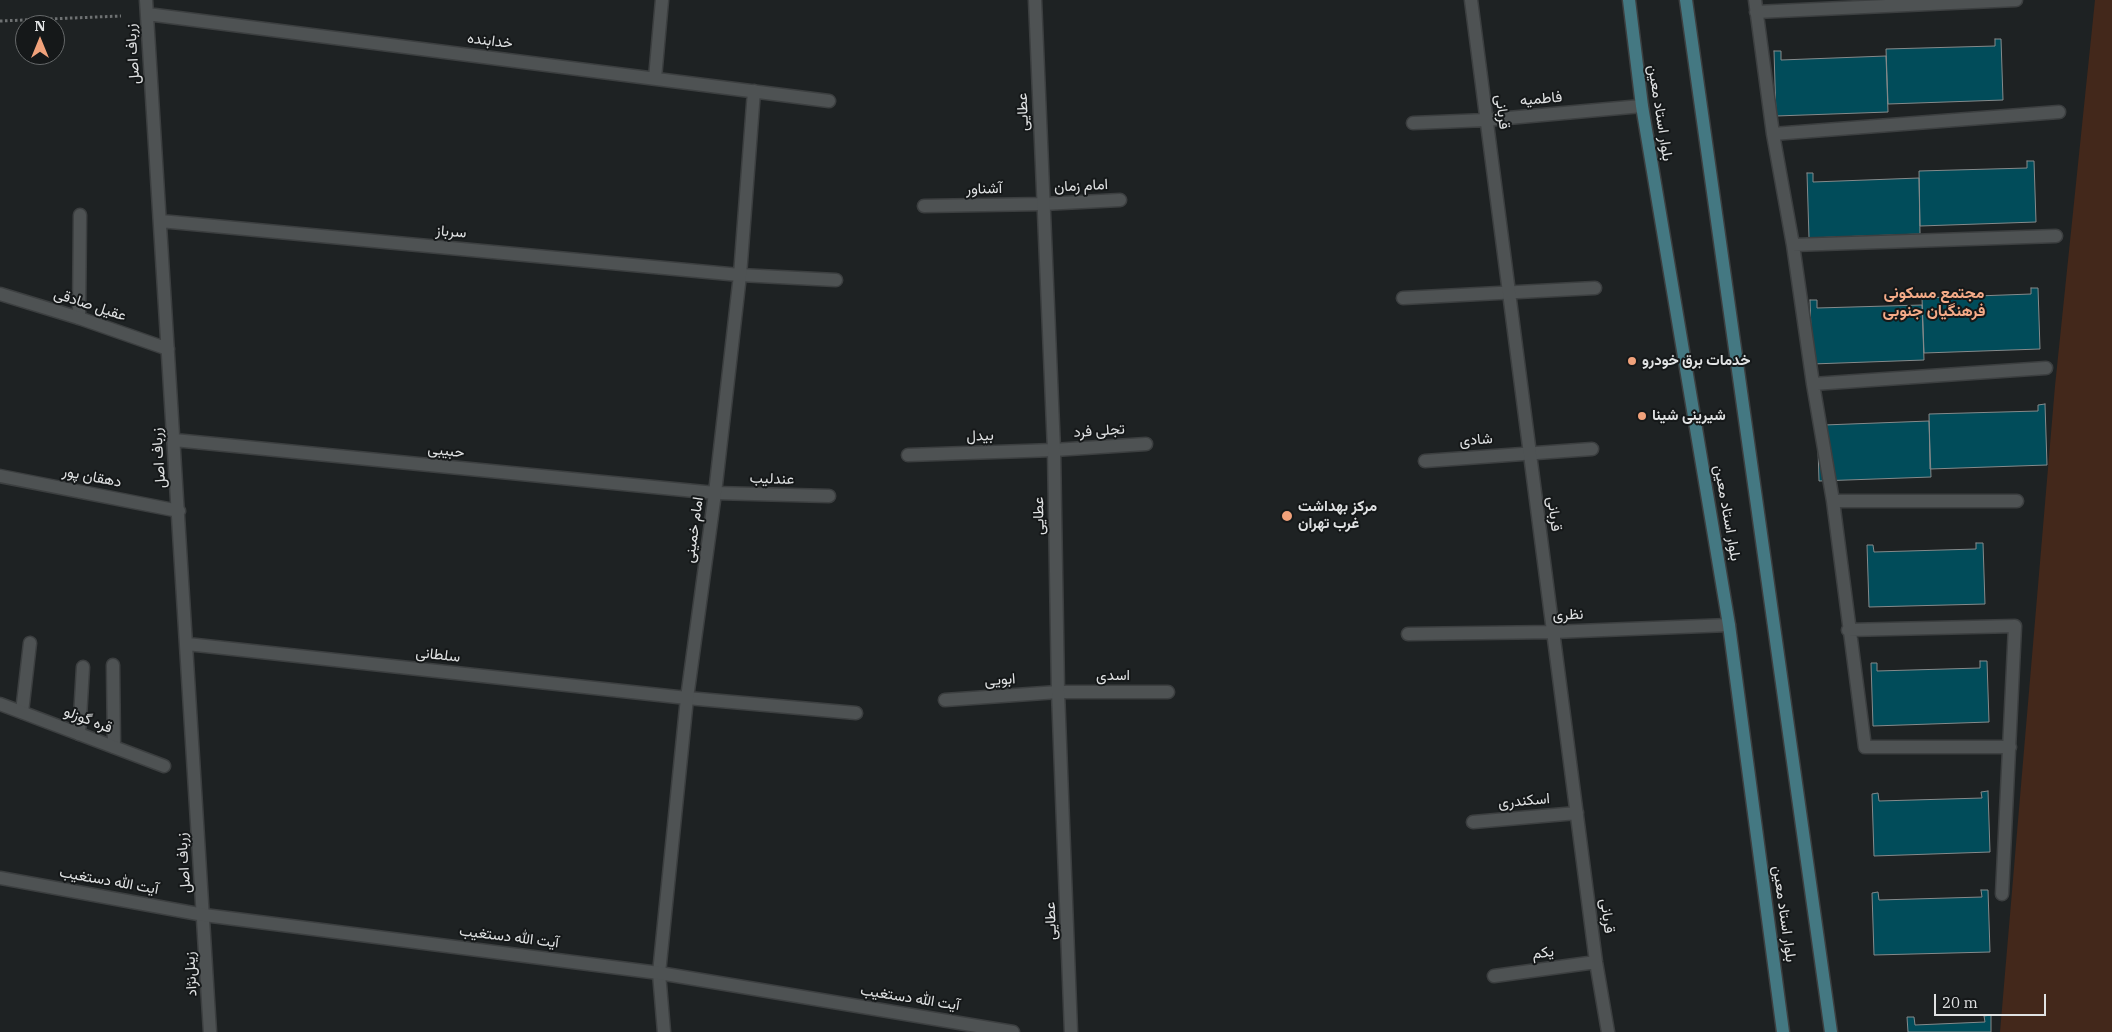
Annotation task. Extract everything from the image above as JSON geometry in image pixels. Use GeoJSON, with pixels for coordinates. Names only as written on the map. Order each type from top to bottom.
{"type":"FeatureCollection","features":[{"type":"Feature","properties":{"kind":"main road","name":"بلوار استاد معین"},"geometry":{"type":"LineString","coordinates":[[1629,0],[1642,106],[1729,625],[1783,1032]]}},
{"type":"Feature","properties":{"kind":"main road","name":"بلوار استاد معین"},"geometry":{"type":"LineString","coordinates":[[1686,0],[1831,1032]]}},
{"type":"Feature","properties":{"kind":"street","name":"زرباف اصل"},"geometry":{"type":"LineString","coordinates":[[146,0],[204,915]]}},
{"type":"Feature","properties":{"kind":"street"},"geometry":{"type":"LineString","coordinates":[[654,78],[662,0]]}},
{"type":"Feature","properties":{"kind":"street","name":"عطایی"},"geometry":{"type":"LineString","coordinates":[[1035,0],[1054,450],[1058,692],[1072,1032]]}},
{"type":"Feature","properties":{"kind":"street","name":"قربانی"},"geometry":{"type":"LineString","coordinates":[[1471,0],[1596,962],[1608,1032]]}},
{"type":"Feature","properties":{"kind":"street"},"geometry":{"type":"LineString","coordinates":[[2010,747],[1865,747],[1832,501],[1793,245],[1773,134],[1755,6],[2016,0]]}},
{"type":"Feature","properties":{"kind":"street","name":"خدابنده"},"geometry":{"type":"LineString","coordinates":[[147,14],[829,101]]}},
{"type":"Feature","properties":{"kind":"street","name":"امام خمینی"},"geometry":{"type":"LineString","coordinates":[[664,1032],[659,973],[687,698],[715,493],[740,275],[754,91]]}},
{"type":"Feature","properties":{"kind":"street","name":"فاطمیه"},"geometry":{"type":"LineString","coordinates":[[1413,122],[1486,120],[1642,106]]}},
{"type":"Feature","properties":{"kind":"street"},"geometry":{"type":"LineString","coordinates":[[1773,134],[2059,112]]}},
{"type":"Feature","properties":{"kind":"street","name":"امام زمان"},"geometry":{"type":"LineString","coordinates":[[1043,204],[1120,200]]}},
{"type":"Feature","properties":{"kind":"street","name":"آشناور"},"geometry":{"type":"LineString","coordinates":[[924,206],[1043,204]]}},
{"type":"Feature","properties":{"kind":"street"},"geometry":{"type":"LineString","coordinates":[[79,318],[80,215]]}},
{"type":"Feature","properties":{"kind":"street","name":"سرباز"},"geometry":{"type":"LineString","coordinates":[[160,221],[740,275],[836,280]]}},
{"type":"Feature","properties":{"kind":"street"},"geometry":{"type":"LineString","coordinates":[[1793,245],[2056,236]]}},
{"type":"Feature","properties":{"kind":"street"},"geometry":{"type":"LineString","coordinates":[[1404,298],[1595,288]]}},
{"type":"Feature","properties":{"kind":"street","name":"عقیل صادقی"},"geometry":{"type":"LineString","coordinates":[[0,294],[79,318],[168,349]]}},
{"type":"Feature","properties":{"kind":"street"},"geometry":{"type":"LineString","coordinates":[[1813,384],[2046,368]]}},
{"type":"Feature","properties":{"kind":"street","name":"حبیبی"},"geometry":{"type":"LineString","coordinates":[[174,440],[715,493]]}},
{"type":"Feature","properties":{"kind":"street","name":"تجلی فرد"},"geometry":{"type":"LineString","coordinates":[[1054,450],[1146,444]]}},
{"type":"Feature","properties":{"kind":"street","name":"شادی"},"geometry":{"type":"LineString","coordinates":[[1425,461],[1592,449]]}},
{"type":"Feature","properties":{"kind":"street","name":"بیدل"},"geometry":{"type":"LineString","coordinates":[[908,455],[1054,450]]}},
{"type":"Feature","properties":{"kind":"street","name":"دهقان پور"},"geometry":{"type":"LineString","coordinates":[[0,476],[179,511]]}},
{"type":"Feature","properties":{"kind":"street","name":"عندلیب"},"geometry":{"type":"LineString","coordinates":[[715,493],[828,496]]}},
{"type":"Feature","properties":{"kind":"street"},"geometry":{"type":"LineString","coordinates":[[1832,501],[2017,501]]}},
{"type":"Feature","properties":{"kind":"street","name":"نظری"},"geometry":{"type":"LineString","coordinates":[[1408,634],[1553,632],[1729,625]]}},
{"type":"Feature","properties":{"kind":"street"},"geometry":{"type":"LineString","coordinates":[[1848,630],[2015,626],[2002,894]]}},
{"type":"Feature","properties":{"kind":"street"},"geometry":{"type":"LineString","coordinates":[[22,712],[30,643]]}},
{"type":"Feature","properties":{"kind":"street","name":"سلطانی"},"geometry":{"type":"LineString","coordinates":[[187,644],[687,698],[856,713]]}},
{"type":"Feature","properties":{"kind":"street"},"geometry":{"type":"LineString","coordinates":[[113,665],[114,747]]}},
{"type":"Feature","properties":{"kind":"street"},"geometry":{"type":"LineString","coordinates":[[79,734],[83,667]]}},
{"type":"Feature","properties":{"kind":"street","name":"اسدی"},"geometry":{"type":"LineString","coordinates":[[1058,692],[1168,692]]}},
{"type":"Feature","properties":{"kind":"street","name":"ابویی"},"geometry":{"type":"LineString","coordinates":[[945,700],[1058,692]]}},
{"type":"Feature","properties":{"kind":"street","name":"قره گوزلو"},"geometry":{"type":"LineString","coordinates":[[0,704],[164,766]]}},
{"type":"Feature","properties":{"kind":"street","name":"اسکندری"},"geometry":{"type":"LineString","coordinates":[[1473,822],[1577,813]]}},
{"type":"Feature","properties":{"kind":"street","name":"آیت الله دستغیب"},"geometry":{"type":"LineString","coordinates":[[0,878],[204,915],[659,973],[1013,1032]]}},
{"type":"Feature","properties":{"kind":"street","name":"زینل‌نژاد"},"geometry":{"type":"LineString","coordinates":[[204,915],[210,1032]]}},
{"type":"Feature","properties":{"kind":"street","name":"یکم"},"geometry":{"type":"LineString","coordinates":[[1494,976],[1596,962]]}},
{"type":"Feature","properties":{"kind":"path"},"geometry":{"type":"LineString","coordinates":[[0,21],[147,14]]}},
{"type":"Feature","properties":{"kind":"shaded area"},"geometry":{"type":"Polygon","coordinates":[[[2095,0],[2112,0],[2112,1032],[2000,1032],[2055,386],[2095,0]]]}},
{"type":"Feature","properties":{"kind":"building"},"geometry":{"type":"Polygon","coordinates":[[[1995,39],[2001,39],[2003,100],[1888,104],[1886,49],[1995,46],[1995,39]]]}},
{"type":"Feature","properties":{"kind":"building"},"geometry":{"type":"Polygon","coordinates":[[[1774,51],[1781,51],[1781,60],[1886,56],[1888,112],[1776,116],[1774,51]]]}},
{"type":"Feature","properties":{"kind":"building"},"geometry":{"type":"Polygon","coordinates":[[[2027,161],[2034,161],[2036,222],[1920,226],[1919,171],[2027,168],[2027,161]]]}},
{"type":"Feature","properties":{"kind":"building"},"geometry":{"type":"Polygon","coordinates":[[[1807,173],[1813,173],[1813,182],[1919,178],[1920,234],[1809,238],[1807,173]]]}},
{"type":"Feature","properties":{"kind":"building"},"geometry":{"type":"Polygon","coordinates":[[[2031,288],[2038,288],[2040,349],[1924,353],[1922,298],[2031,294],[2031,288]]]}},
{"type":"Feature","properties":{"kind":"building"},"geometry":{"type":"Polygon","coordinates":[[[1810,300],[1817,300],[1817,308],[1922,305],[1924,360],[1812,364],[1810,300]]]}},
{"type":"Feature","properties":{"kind":"building"},"geometry":{"type":"Polygon","coordinates":[[[2045,404],[2047,465],[1930,469],[1929,414],[2038,411],[2038,405],[2045,404]]]}},
{"type":"Feature","properties":{"kind":"building"},"geometry":{"type":"Polygon","coordinates":[[[1817,416],[1824,425],[1929,421],[1931,477],[1819,481],[1817,416]]]}},
{"type":"Feature","properties":{"kind":"building"},"geometry":{"type":"Polygon","coordinates":[[[1976,543],[1983,543],[1985,604],[1869,607],[1867,545],[1873,545],[1874,552],[1976,549],[1976,543]]]}},
{"type":"Feature","properties":{"kind":"building"},"geometry":{"type":"Polygon","coordinates":[[[1980,661],[1987,661],[1989,722],[1873,726],[1871,663],[1877,663],[1877,671],[1980,668],[1980,661]]]}},
{"type":"Feature","properties":{"kind":"building"},"geometry":{"type":"Polygon","coordinates":[[[1988,791],[1990,852],[1874,856],[1872,794],[1878,793],[1879,801],[1982,798],[1981,792],[1988,791]]]}},
{"type":"Feature","properties":{"kind":"building"},"geometry":{"type":"Polygon","coordinates":[[[1981,890],[1988,890],[1990,952],[1874,955],[1872,893],[1878,892],[1879,900],[1982,897],[1981,890]]]}},
{"type":"Feature","properties":{"kind":"building"},"geometry":{"type":"Polygon","coordinates":[[[1991,1015],[1991,1032],[1908,1032],[1907,1017],[1914,1017],[1915,1025],[1985,1022],[1984,1016],[1991,1015]]]}},
{"type":"Feature","properties":{"kind":"place","name":"خدمات برق خودرو"},"geometry":{"type":"Point","coordinates":[1632,361]}},
{"type":"Feature","properties":{"kind":"place","name":"شیرینی شینا"},"geometry":{"type":"Point","coordinates":[1642,416]}},
{"type":"Feature","properties":{"kind":"place","name":"مرکز بهداشت غرب تهران"},"geometry":{"type":"Point","coordinates":[1287,516]}},
{"type":"Feature","properties":{"kind":"district","name":"مجتمع مسکونی فرهنگیان جنوبی"},"geometry":{"type":"Point","coordinates":[1934,302]}}]}
